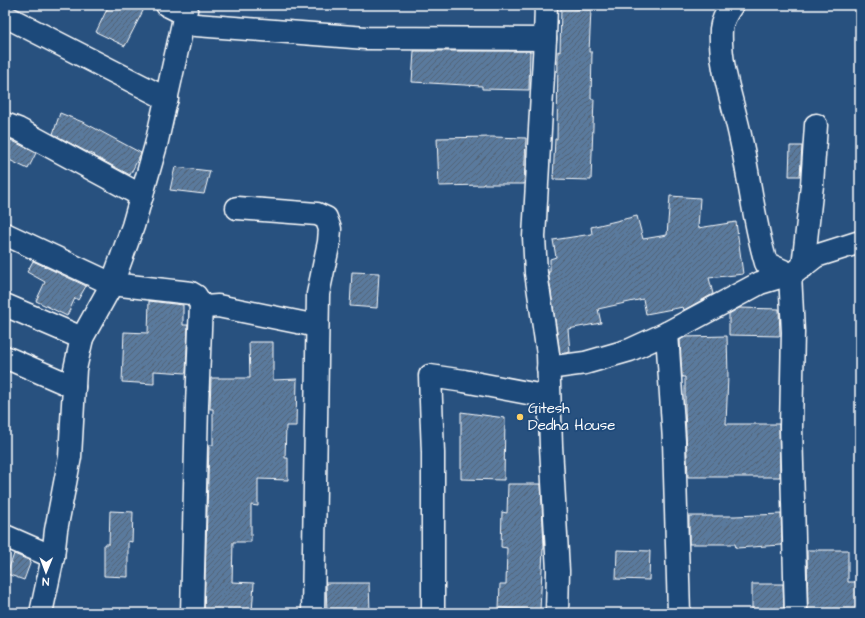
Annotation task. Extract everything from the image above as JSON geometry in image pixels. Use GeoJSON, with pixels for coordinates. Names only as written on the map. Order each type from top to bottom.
{"type":"FeatureCollection","features":[{"type":"Feature","properties":{"kind":"street"},"geometry":{"type":"LineString","coordinates":[[546,5],[534,237],[536,273],[548,354],[551,446],[558,571],[557,613]]}},
{"type":"Feature","properties":{"kind":"street"},"geometry":{"type":"LineString","coordinates":[[732,5],[726,13],[721,28],[724,66],[741,140],[759,239],[766,263],[796,270]]}},
{"type":"Feature","properties":{"kind":"street"},"geometry":{"type":"LineString","coordinates":[[42,613],[70,457],[75,368],[82,338],[112,284],[142,196],[167,99],[180,12],[366,38],[545,39]]}},
{"type":"Feature","properties":{"kind":"street"},"geometry":{"type":"LineString","coordinates":[[5,16],[167,99]]}},
{"type":"Feature","properties":{"kind":"street"},"geometry":{"type":"LineString","coordinates":[[5,124],[25,133],[142,196]]}},
{"type":"Feature","properties":{"kind":"street"},"geometry":{"type":"LineString","coordinates":[[796,613],[791,426],[793,332],[796,270],[812,185],[816,125]]}},
{"type":"Feature","properties":{"kind":"street"},"geometry":{"type":"LineString","coordinates":[[236,208],[317,214],[326,218],[330,229],[318,294],[313,613]]}},
{"type":"Feature","properties":{"kind":"street"},"geometry":{"type":"LineString","coordinates":[[5,234],[112,284],[191,293],[196,296],[205,307],[218,306],[317,326]]}},
{"type":"Feature","properties":{"kind":"street"},"geometry":{"type":"LineString","coordinates":[[548,368],[585,363],[630,350],[667,333],[760,283],[796,270],[816,256],[860,242]]}},
{"type":"Feature","properties":{"kind":"street"},"geometry":{"type":"LineString","coordinates":[[192,613],[201,304]]}},
{"type":"Feature","properties":{"kind":"street"},"geometry":{"type":"LineString","coordinates":[[5,305],[82,338]]}},
{"type":"Feature","properties":{"kind":"street"},"geometry":{"type":"LineString","coordinates":[[667,333],[674,441],[679,613]]}},
{"type":"Feature","properties":{"kind":"street"},"geometry":{"type":"LineString","coordinates":[[5,357],[74,387]]}},
{"type":"Feature","properties":{"kind":"street"},"geometry":{"type":"LineString","coordinates":[[433,613],[433,452],[430,376],[549,397]]}},
{"type":"Feature","properties":{"kind":"street"},"geometry":{"type":"LineString","coordinates":[[5,536],[53,557]]}},
{"type":"Feature","properties":{"kind":"building"},"geometry":{"type":"Polygon","coordinates":[[[109,5],[146,5],[125,46],[96,32],[109,5]]]}},
{"type":"Feature","properties":{"kind":"building"},"geometry":{"type":"Polygon","coordinates":[[[561,8],[591,10],[589,52],[592,52],[591,99],[594,99],[591,180],[553,179],[555,139],[557,139],[558,51],[560,52],[561,8]]]}},
{"type":"Feature","properties":{"kind":"building"},"geometry":{"type":"Polygon","coordinates":[[[414,51],[530,51],[529,90],[482,89],[482,86],[412,82],[414,51]]]}},
{"type":"Feature","properties":{"kind":"building"},"geometry":{"type":"Polygon","coordinates":[[[60,113],[85,123],[141,153],[130,175],[94,156],[95,155],[53,134],[60,113]]]}},
{"type":"Feature","properties":{"kind":"building"},"geometry":{"type":"Polygon","coordinates":[[[5,137],[36,153],[28,169],[5,158],[5,137]]]}},
{"type":"Feature","properties":{"kind":"building"},"geometry":{"type":"Polygon","coordinates":[[[437,138],[526,138],[524,184],[439,186],[437,138]]]}},
{"type":"Feature","properties":{"kind":"building"},"geometry":{"type":"Polygon","coordinates":[[[790,146],[802,146],[800,176],[789,176],[790,146]]]}},
{"type":"Feature","properties":{"kind":"building"},"geometry":{"type":"Polygon","coordinates":[[[175,167],[210,171],[204,194],[170,190],[175,167]]]}},
{"type":"Feature","properties":{"kind":"building"},"geometry":{"type":"Polygon","coordinates":[[[670,196],[700,198],[698,228],[736,222],[743,274],[709,278],[713,294],[684,310],[683,307],[646,314],[643,299],[598,309],[601,323],[568,329],[570,352],[560,354],[548,272],[550,272],[550,259],[556,257],[553,240],[592,234],[591,227],[637,216],[643,239],[667,235],[670,196]]]}},
{"type":"Feature","properties":{"kind":"building"},"geometry":{"type":"Polygon","coordinates":[[[33,261],[86,286],[78,300],[75,298],[67,316],[36,301],[45,282],[27,272],[33,261]]]}},
{"type":"Feature","properties":{"kind":"building"},"geometry":{"type":"Polygon","coordinates":[[[352,272],[379,273],[377,308],[350,306],[352,272]]]}},
{"type":"Feature","properties":{"kind":"building"},"geometry":{"type":"Polygon","coordinates":[[[149,301],[183,305],[183,325],[188,325],[186,373],[154,371],[154,384],[122,382],[124,332],[148,333],[149,301]]]}},
{"type":"Feature","properties":{"kind":"building"},"geometry":{"type":"Polygon","coordinates":[[[739,308],[779,309],[780,336],[729,335],[729,314],[739,308]]]}},
{"type":"Feature","properties":{"kind":"building"},"geometry":{"type":"Polygon","coordinates":[[[727,336],[728,376],[726,424],[779,424],[780,477],[688,477],[685,377],[682,377],[680,340],[685,337],[727,336]]]}},
{"type":"Feature","properties":{"kind":"building"},"geometry":{"type":"Polygon","coordinates":[[[249,342],[273,342],[273,380],[297,379],[296,426],[286,426],[285,458],[288,458],[288,480],[258,479],[258,506],[251,505],[251,542],[233,542],[232,582],[254,583],[252,613],[204,613],[209,445],[213,445],[213,409],[210,409],[211,378],[250,378],[249,342]]]}},
{"type":"Feature","properties":{"kind":"building"},"geometry":{"type":"Polygon","coordinates":[[[461,412],[505,418],[504,480],[461,479],[461,412]]]}},
{"type":"Feature","properties":{"kind":"building"},"geometry":{"type":"Polygon","coordinates":[[[508,484],[541,484],[544,549],[540,610],[499,608],[500,584],[506,584],[507,548],[501,547],[502,512],[507,513],[508,484]]]}},
{"type":"Feature","properties":{"kind":"building"},"geometry":{"type":"Polygon","coordinates":[[[110,511],[133,512],[132,542],[128,541],[128,577],[104,576],[104,544],[109,544],[110,511]]]}},
{"type":"Feature","properties":{"kind":"building"},"geometry":{"type":"Polygon","coordinates":[[[781,514],[782,545],[736,548],[735,544],[689,544],[689,516],[781,514]]]}},
{"type":"Feature","properties":{"kind":"building"},"geometry":{"type":"Polygon","coordinates":[[[617,550],[650,551],[649,580],[616,579],[617,550]]]}},
{"type":"Feature","properties":{"kind":"building"},"geometry":{"type":"Polygon","coordinates":[[[807,550],[848,550],[848,582],[860,582],[860,613],[808,613],[807,550]]]}},
{"type":"Feature","properties":{"kind":"building"},"geometry":{"type":"Polygon","coordinates":[[[14,554],[31,561],[24,580],[7,574],[14,554]]]}},
{"type":"Feature","properties":{"kind":"building"},"geometry":{"type":"Polygon","coordinates":[[[326,583],[369,583],[370,612],[327,613],[326,583]]]}},
{"type":"Feature","properties":{"kind":"building"},"geometry":{"type":"Polygon","coordinates":[[[752,584],[783,584],[784,613],[752,613],[752,584]]]}},
{"type":"Feature","properties":{"kind":"place","name":"Gitesh Dedha House"},"geometry":{"type":"Point","coordinates":[520,417]}}]}
